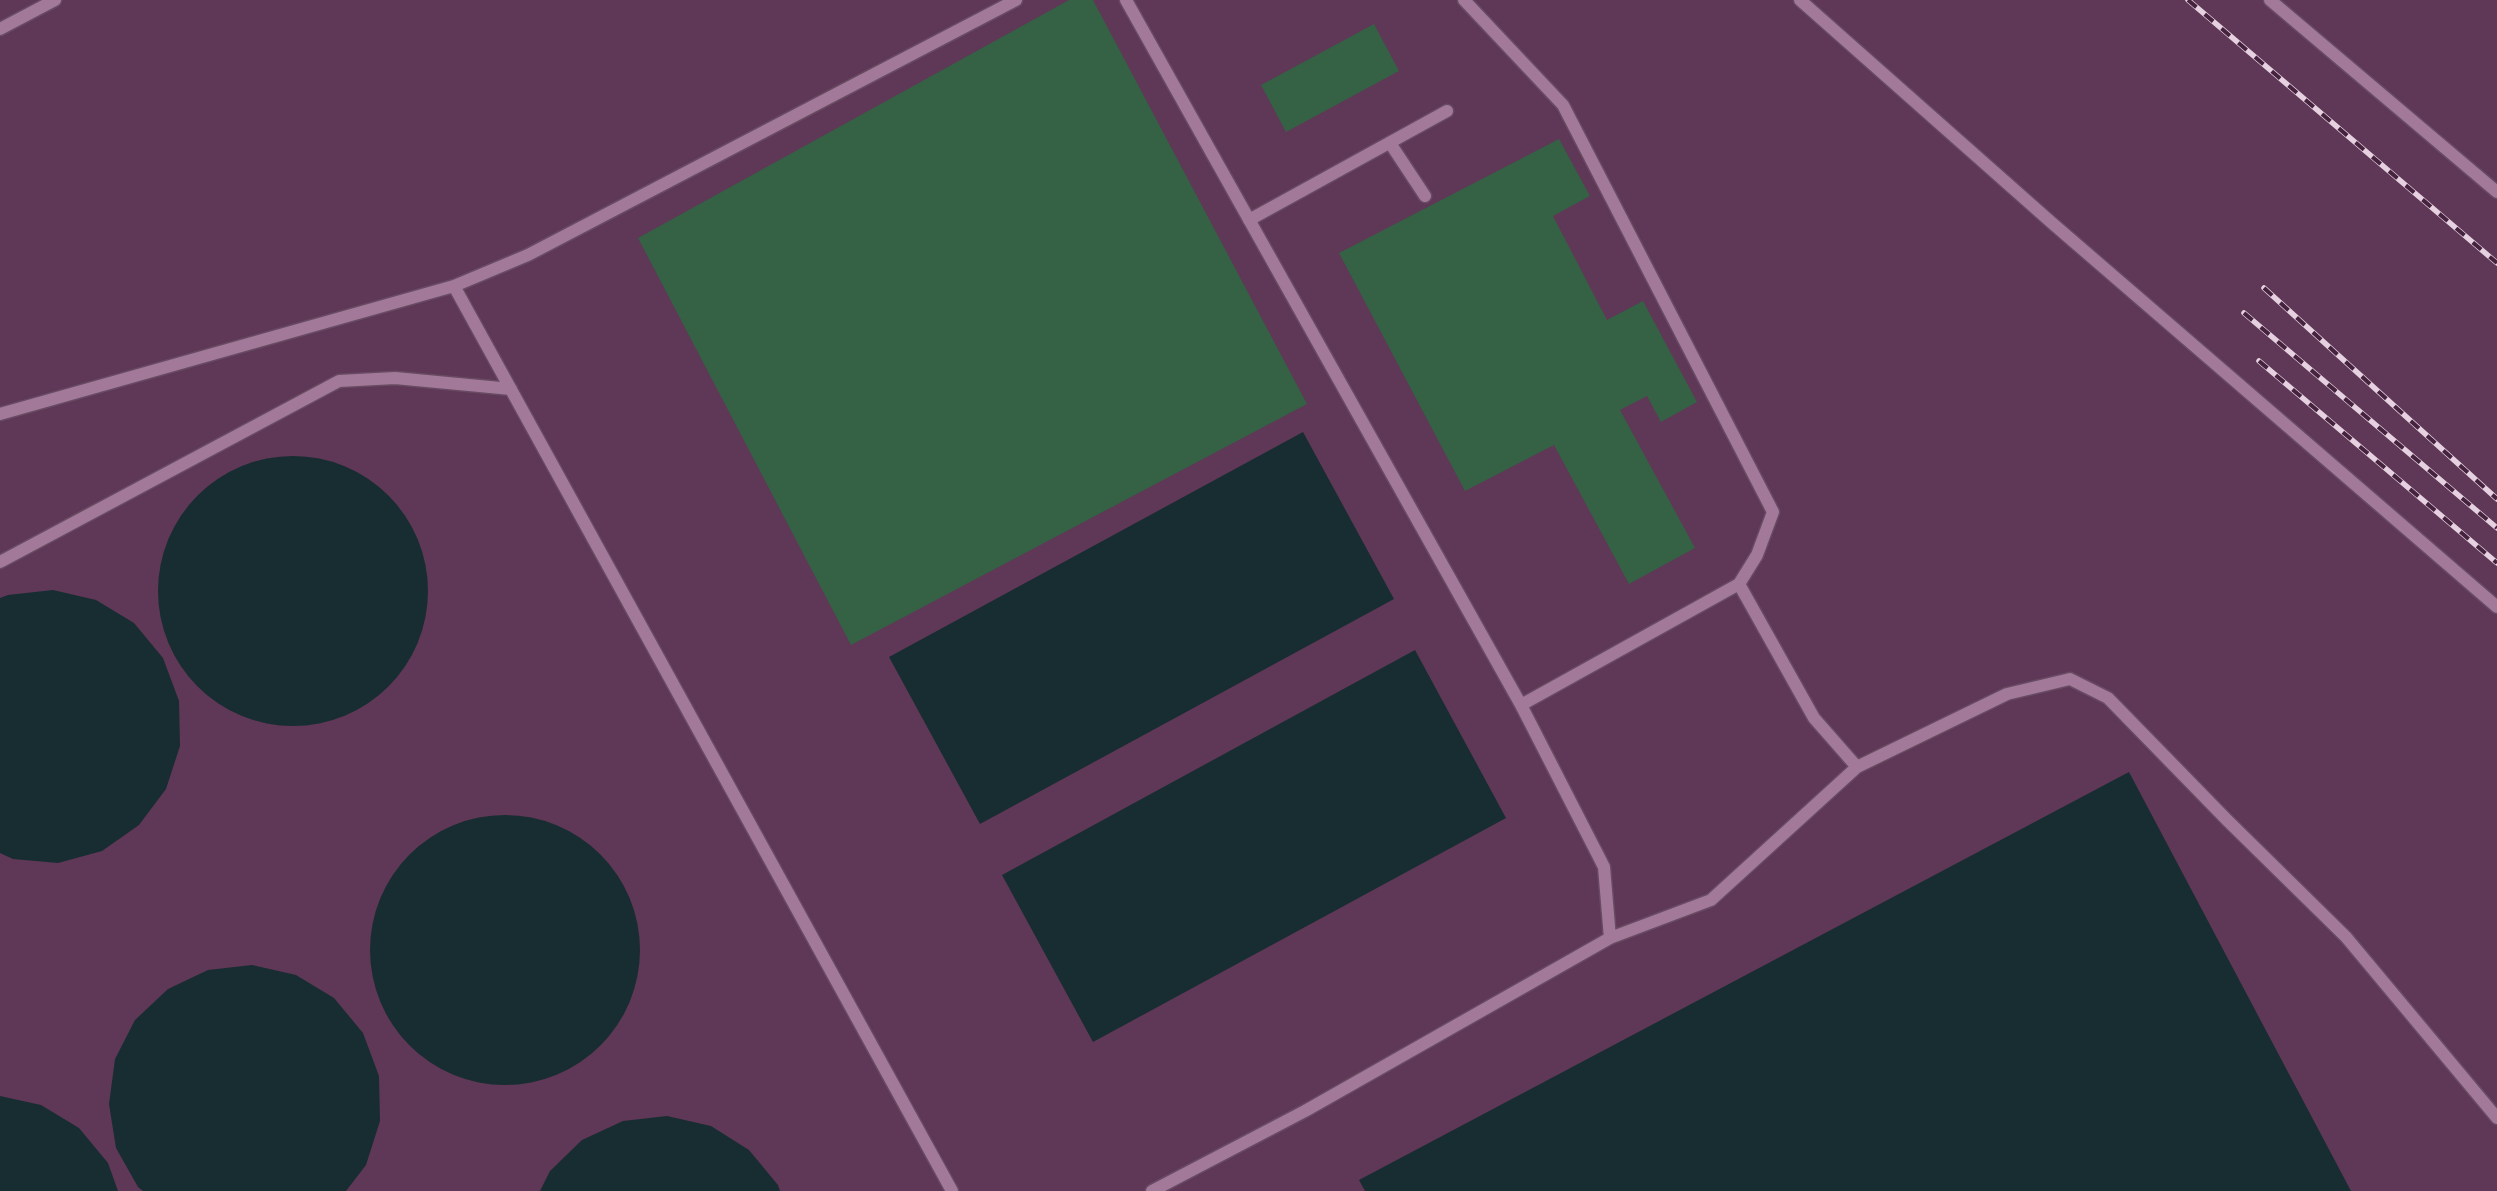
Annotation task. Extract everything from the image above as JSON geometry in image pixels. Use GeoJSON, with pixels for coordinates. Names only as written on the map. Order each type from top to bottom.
{"type":"FeatureCollection","features":[{"type":"Feature","properties":{"kind":"lane"},"geometry":{"type":"LineString","coordinates":[[0,29],[55,0]]}},
{"type":"Feature","properties":{"kind":"lane"},"geometry":{"type":"LineString","coordinates":[[0,414],[454,286],[528,255],[1016,0]]}},
{"type":"Feature","properties":{"kind":"lane"},"geometry":{"type":"LineString","coordinates":[[1126,0],[1521,705],[1604,867],[1610,938]]}},
{"type":"Feature","properties":{"kind":"lane"},"geometry":{"type":"LineString","coordinates":[[1464,0],[1563,105],[1773,512],[1757,555],[1739,584],[1521,705]]}},
{"type":"Feature","properties":{"kind":"lane"},"geometry":{"type":"LineString","coordinates":[[1800,0],[2052,223],[2497,607]]}},
{"type":"Feature","properties":{"kind":"lane"},"geometry":{"type":"LineString","coordinates":[[2270,0],[2497,192]]}},
{"type":"Feature","properties":{"kind":"lane"},"geometry":{"type":"LineString","coordinates":[[1249,220],[1447,111]]}},
{"type":"Feature","properties":{"kind":"lane"},"geometry":{"type":"LineString","coordinates":[[1390,143],[1425,196]]}},
{"type":"Feature","properties":{"kind":"lane"},"geometry":{"type":"LineString","coordinates":[[454,286],[952,1191]]}},
{"type":"Feature","properties":{"kind":"lane"},"geometry":{"type":"LineString","coordinates":[[0,562],[339,381],[395,378],[511,389]]}},
{"type":"Feature","properties":{"kind":"lane"},"geometry":{"type":"LineString","coordinates":[[1739,584],[1814,718],[1857,767]]}},
{"type":"Feature","properties":{"kind":"lane"},"geometry":{"type":"LineString","coordinates":[[1152,1191],[1306,1111],[1610,938],[1711,900],[1857,767],[2007,694],[2070,679],[2108,698],[2227,820],[2346,936],[2497,1118]]}},
{"type":"Feature","properties":{"kind":"shaded area"},"geometry":{"type":"Polygon","coordinates":[[[0,0],[2497,0],[2497,1191],[0,1191],[0,0]]]}},
{"type":"Feature","properties":{"kind":"shaded area"},"geometry":{"type":"Polygon","coordinates":[[[1303,432],[1394,599],[980,824],[889,657],[1303,432]]]}},
{"type":"Feature","properties":{"kind":"shaded area"},"geometry":{"type":"Polygon","coordinates":[[[306,456],[345,466],[379,486],[389,495],[398,505],[418,539],[426,565],[428,591],[426,617],[418,643],[398,677],[389,687],[379,696],[345,716],[306,726],[280,726],[241,716],[229,710],[207,696],[188,677],[168,643],[160,617],[158,578],[168,539],[174,527],[188,505],[207,486],[241,466],[267,458],[306,456]]]}},
{"type":"Feature","properties":{"kind":"shaded area"},"geometry":{"type":"Polygon","coordinates":[[[53,590],[96,600],[134,623],[163,658],[179,701],[180,746],[166,789],[139,825],[102,851],[58,863],[13,859],[0,853],[0,598],[8,595],[53,590]]]}},
{"type":"Feature","properties":{"kind":"shaded area"},"geometry":{"type":"Polygon","coordinates":[[[1415,650],[1506,818],[1093,1042],[1002,875],[1415,650]]]}},
{"type":"Feature","properties":{"kind":"shaded area"},"geometry":{"type":"Polygon","coordinates":[[[2129,772],[2351,1191],[1365,1191],[1359,1180],[2129,772]]]}},
{"type":"Feature","properties":{"kind":"shaded area"},"geometry":{"type":"Polygon","coordinates":[[[518,815],[557,825],[591,845],[601,854],[610,864],[630,898],[638,924],[640,950],[638,976],[630,1002],[610,1036],[601,1046],[591,1055],[557,1075],[518,1085],[492,1085],[453,1075],[441,1069],[419,1055],[400,1036],[380,1002],[372,976],[370,937],[380,898],[386,886],[400,864],[419,845],[453,825],[479,817],[518,815]]]}},
{"type":"Feature","properties":{"kind":"shaded area"},"geometry":{"type":"Polygon","coordinates":[[[252,965],[296,975],[334,998],[363,1033],[379,1076],[380,1121],[366,1165],[346,1191],[143,1191],[138,1187],[116,1148],[109,1104],[115,1059],[135,1020],[168,989],[208,970],[252,965]]]}},
{"type":"Feature","properties":{"kind":"shaded area"},"geometry":{"type":"Polygon","coordinates":[[[0,1096],[41,1105],[79,1128],[108,1163],[118,1191],[0,1191],[0,1096]]]}},
{"type":"Feature","properties":{"kind":"shaded area"},"geometry":{"type":"Polygon","coordinates":[[[667,1116],[711,1126],[749,1150],[778,1185],[780,1191],[540,1191],[550,1171],[582,1140],[623,1121],[667,1116]]]}},
{"type":"Feature","properties":{"kind":"building"},"geometry":{"type":"Polygon","coordinates":[[[1069,0],[1093,0],[1307,404],[851,645],[638,238],[1069,0]]]}},
{"type":"Feature","properties":{"kind":"building"},"geometry":{"type":"Polygon","coordinates":[[[1374,24],[1399,71],[1286,132],[1261,85],[1374,24]]]}},
{"type":"Feature","properties":{"kind":"building"},"geometry":{"type":"Polygon","coordinates":[[[1559,139],[1590,196],[1553,216],[1607,320],[1643,301],[1697,402],[1661,422],[1647,396],[1620,410],[1695,548],[1629,584],[1554,445],[1465,491],[1339,253],[1559,139]]]}},
{"type":"Feature","properties":{"kind":"railway"},"geometry":{"type":"LineString","coordinates":[[2188,0],[2497,263]]}},
{"type":"Feature","properties":{"kind":"railway"},"geometry":{"type":"LineString","coordinates":[[2264,288],[2497,499]]}},
{"type":"Feature","properties":{"kind":"railway"},"geometry":{"type":"LineString","coordinates":[[2244,313],[2497,528]]}},
{"type":"Feature","properties":{"kind":"railway"},"geometry":{"type":"LineString","coordinates":[[2259,361],[2497,563]]}}]}
